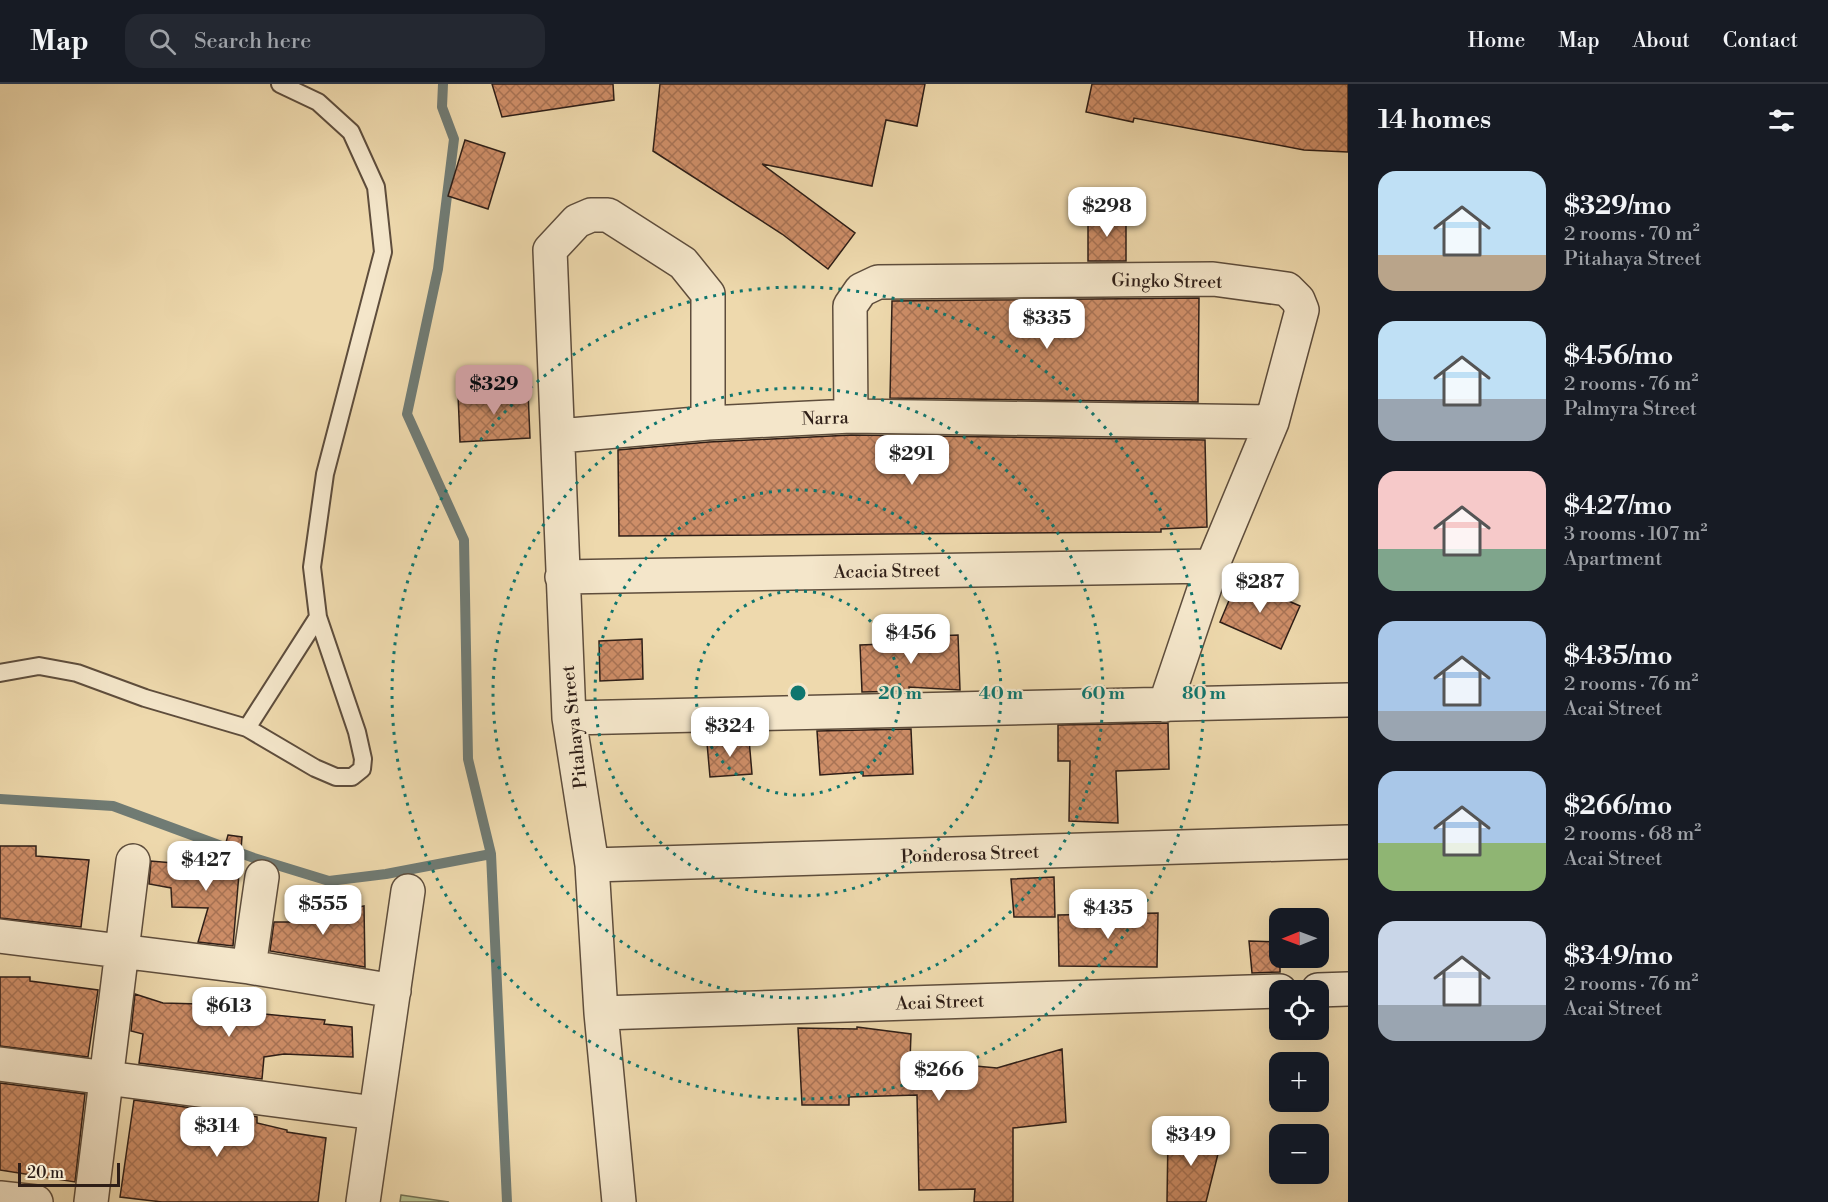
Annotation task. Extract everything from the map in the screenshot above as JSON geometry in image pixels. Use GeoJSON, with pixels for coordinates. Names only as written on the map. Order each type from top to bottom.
{"type":"FeatureCollection","features":[{"type":"Feature","properties":{"kind":"street","name":"Pitahaya Street"},"geometry":{"type":"LineString","coordinates":[[620,1202],[601,1013],[592,865],[569,718],[562,577],[559,436],[550,250],[577,221],[591,215],[608,215],[683,264],[708,294],[708,423]]}},
{"type":"Feature","properties":{"kind":"street","name":"Gingko Street"},"geometry":{"type":"LineString","coordinates":[[851,416],[850,306],[861,290],[878,282],[1214,279],[1287,289],[1298,300],[1302,310],[1272,422]]}},
{"type":"Feature","properties":{"kind":"street","name":"Narra"},"geometry":{"type":"LineString","coordinates":[[559,436],[708,423],[851,416],[1272,422]]}},
{"type":"Feature","properties":{"kind":"street"},"geometry":{"type":"LineString","coordinates":[[1165,705],[1212,566],[1272,422]]}},
{"type":"Feature","properties":{"kind":"street","name":"Acacia Street"},"geometry":{"type":"LineString","coordinates":[[562,577],[1212,566]]}},
{"type":"Feature","properties":{"kind":"street"},"geometry":{"type":"LineString","coordinates":[[569,718],[1348,700]]}},
{"type":"Feature","properties":{"kind":"street","name":"Ponderosa Street"},"geometry":{"type":"LineString","coordinates":[[592,865],[1348,842]]}},
{"type":"Feature","properties":{"kind":"street"},"geometry":{"type":"LineString","coordinates":[[91,1202],[133,861]]}},
{"type":"Feature","properties":{"kind":"street"},"geometry":{"type":"LineString","coordinates":[[249,967],[262,878]]}},
{"type":"Feature","properties":{"kind":"street"},"geometry":{"type":"LineString","coordinates":[[363,1202],[408,891]]}},
{"type":"Feature","properties":{"kind":"street"},"geometry":{"type":"LineString","coordinates":[[0,936],[249,967],[394,991]]}},
{"type":"Feature","properties":{"kind":"street"},"geometry":{"type":"LineString","coordinates":[[1329,990],[1348,989]]}},
{"type":"Feature","properties":{"kind":"street","name":"Acai Street"},"geometry":{"type":"LineString","coordinates":[[601,1013],[1269,991]]}},
{"type":"Feature","properties":{"kind":"street"},"geometry":{"type":"LineString","coordinates":[[0,1065],[375,1113]]}},
{"type":"Feature","properties":{"kind":"street"},"geometry":{"type":"LineString","coordinates":[[0,1198],[36,1202]]}},
{"type":"Feature","properties":{"kind":"lane"},"geometry":{"type":"LineString","coordinates":[[0,673],[39,666],[77,673],[145,698],[247,728],[315,768],[336,777],[352,777],[362,768],[363,759],[357,732],[318,617],[312,567],[325,474],[383,252],[376,187],[351,132],[318,102],[280,84]]}},
{"type":"Feature","properties":{"kind":"lane"},"geometry":{"type":"LineString","coordinates":[[247,728],[318,617]]}},
{"type":"Feature","properties":{"kind":"green space"},"geometry":{"type":"Polygon","coordinates":[[[401,1195],[449,1202],[400,1202],[401,1195]]]}},
{"type":"Feature","properties":{"kind":"building"},"geometry":{"type":"Polygon","coordinates":[[[492,84],[613,84],[614,100],[502,117],[492,84]]]}},
{"type":"Feature","properties":{"kind":"building"},"geometry":{"type":"Polygon","coordinates":[[[660,84],[925,84],[917,126],[886,120],[872,186],[762,164],[855,233],[828,269],[782,234],[653,151],[660,84]]]}},
{"type":"Feature","properties":{"kind":"building"},"geometry":{"type":"Polygon","coordinates":[[[1092,84],[1348,84],[1348,152],[1304,150],[1134,118],[1133,122],[1086,112],[1092,84]]]}},
{"type":"Feature","properties":{"kind":"building"},"geometry":{"type":"Polygon","coordinates":[[[465,140],[505,153],[488,209],[448,196],[465,140]]]}},
{"type":"Feature","properties":{"kind":"building"},"geometry":{"type":"Polygon","coordinates":[[[1088,214],[1126,214],[1126,261],[1088,261],[1088,214]]]}},
{"type":"Feature","properties":{"kind":"building"},"geometry":{"type":"Polygon","coordinates":[[[1199,298],[1198,402],[890,398],[892,301],[1199,298]]]}},
{"type":"Feature","properties":{"kind":"building"},"geometry":{"type":"Polygon","coordinates":[[[528,391],[530,438],[460,442],[458,394],[528,391]]]}},
{"type":"Feature","properties":{"kind":"building"},"geometry":{"type":"Polygon","coordinates":[[[851,435],[1205,440],[1207,527],[1161,529],[1161,532],[619,536],[618,450],[709,442],[851,435]]]}},
{"type":"Feature","properties":{"kind":"building"},"geometry":{"type":"Polygon","coordinates":[[[1238,579],[1300,606],[1281,649],[1220,622],[1238,579]]]}},
{"type":"Feature","properties":{"kind":"building"},"geometry":{"type":"Polygon","coordinates":[[[958,635],[960,690],[909,687],[909,691],[862,692],[860,645],[911,643],[911,637],[958,635]]]}},
{"type":"Feature","properties":{"kind":"building"},"geometry":{"type":"Polygon","coordinates":[[[642,639],[643,679],[600,681],[599,641],[642,639]]]}},
{"type":"Feature","properties":{"kind":"building"},"geometry":{"type":"Polygon","coordinates":[[[1168,723],[1169,769],[1116,771],[1118,823],[1069,821],[1070,761],[1058,761],[1058,725],[1168,723]]]}},
{"type":"Feature","properties":{"kind":"building"},"geometry":{"type":"Polygon","coordinates":[[[911,729],[913,774],[863,776],[863,772],[820,775],[817,731],[911,729]]]}},
{"type":"Feature","properties":{"kind":"building"},"geometry":{"type":"Polygon","coordinates":[[[749,739],[752,774],[710,777],[707,743],[749,739]]]}},
{"type":"Feature","properties":{"kind":"building"},"geometry":{"type":"Polygon","coordinates":[[[228,835],[242,837],[233,946],[198,942],[208,908],[172,907],[171,888],[149,884],[151,861],[196,865],[194,879],[216,879],[228,835]]]}},
{"type":"Feature","properties":{"kind":"building"},"geometry":{"type":"Polygon","coordinates":[[[0,846],[36,846],[36,856],[89,860],[81,927],[0,918],[0,846]]]}},
{"type":"Feature","properties":{"kind":"building"},"geometry":{"type":"Polygon","coordinates":[[[1054,877],[1055,917],[1014,917],[1011,879],[1054,877]]]}},
{"type":"Feature","properties":{"kind":"building"},"geometry":{"type":"Polygon","coordinates":[[[364,906],[365,967],[270,951],[274,922],[290,922],[297,907],[320,907],[318,916],[364,906]]]}},
{"type":"Feature","properties":{"kind":"building"},"geometry":{"type":"Polygon","coordinates":[[[1158,913],[1157,967],[1059,966],[1058,915],[1158,913]]]}},
{"type":"Feature","properties":{"kind":"building"},"geometry":{"type":"Polygon","coordinates":[[[1249,941],[1269,942],[1269,968],[1280,968],[1280,972],[1252,973],[1249,941]]]}},
{"type":"Feature","properties":{"kind":"building"},"geometry":{"type":"Polygon","coordinates":[[[0,977],[30,977],[30,981],[98,990],[88,1057],[0,1046],[0,977]]]}},
{"type":"Feature","properties":{"kind":"building"},"geometry":{"type":"Polygon","coordinates":[[[135,994],[163,1003],[200,1004],[234,1009],[234,1011],[325,1020],[324,1024],[352,1027],[353,1057],[284,1054],[264,1057],[262,1079],[139,1063],[143,1034],[131,1031],[135,994]]]}},
{"type":"Feature","properties":{"kind":"building"},"geometry":{"type":"Polygon","coordinates":[[[857,1027],[911,1034],[910,1060],[997,1068],[1062,1049],[1066,1122],[1013,1128],[1013,1202],[974,1202],[975,1189],[919,1190],[917,1095],[849,1097],[849,1105],[802,1105],[798,1028],[857,1029],[857,1027]]]}},
{"type":"Feature","properties":{"kind":"building"},"geometry":{"type":"Polygon","coordinates":[[[0,1083],[85,1094],[75,1182],[0,1170],[0,1083]]]}},
{"type":"Feature","properties":{"kind":"building"},"geometry":{"type":"Polygon","coordinates":[[[134,1100],[257,1117],[257,1123],[287,1130],[287,1132],[326,1138],[318,1202],[162,1202],[120,1197],[134,1100]]]}},
{"type":"Feature","properties":{"kind":"building"},"geometry":{"type":"Polygon","coordinates":[[[1216,1134],[1218,1154],[1206,1202],[1167,1202],[1168,1135],[1216,1134]]]}},
{"type":"Feature","properties":{"kind":"waterway"},"geometry":{"type":"LineString","coordinates":[[443,84],[442,107],[454,139],[438,269],[407,414],[464,540],[468,759],[491,854],[507,1202]]}},
{"type":"Feature","properties":{"kind":"waterway"},"geometry":{"type":"LineString","coordinates":[[0,799],[113,806],[254,858],[329,881],[386,874],[491,854]]}}]}
